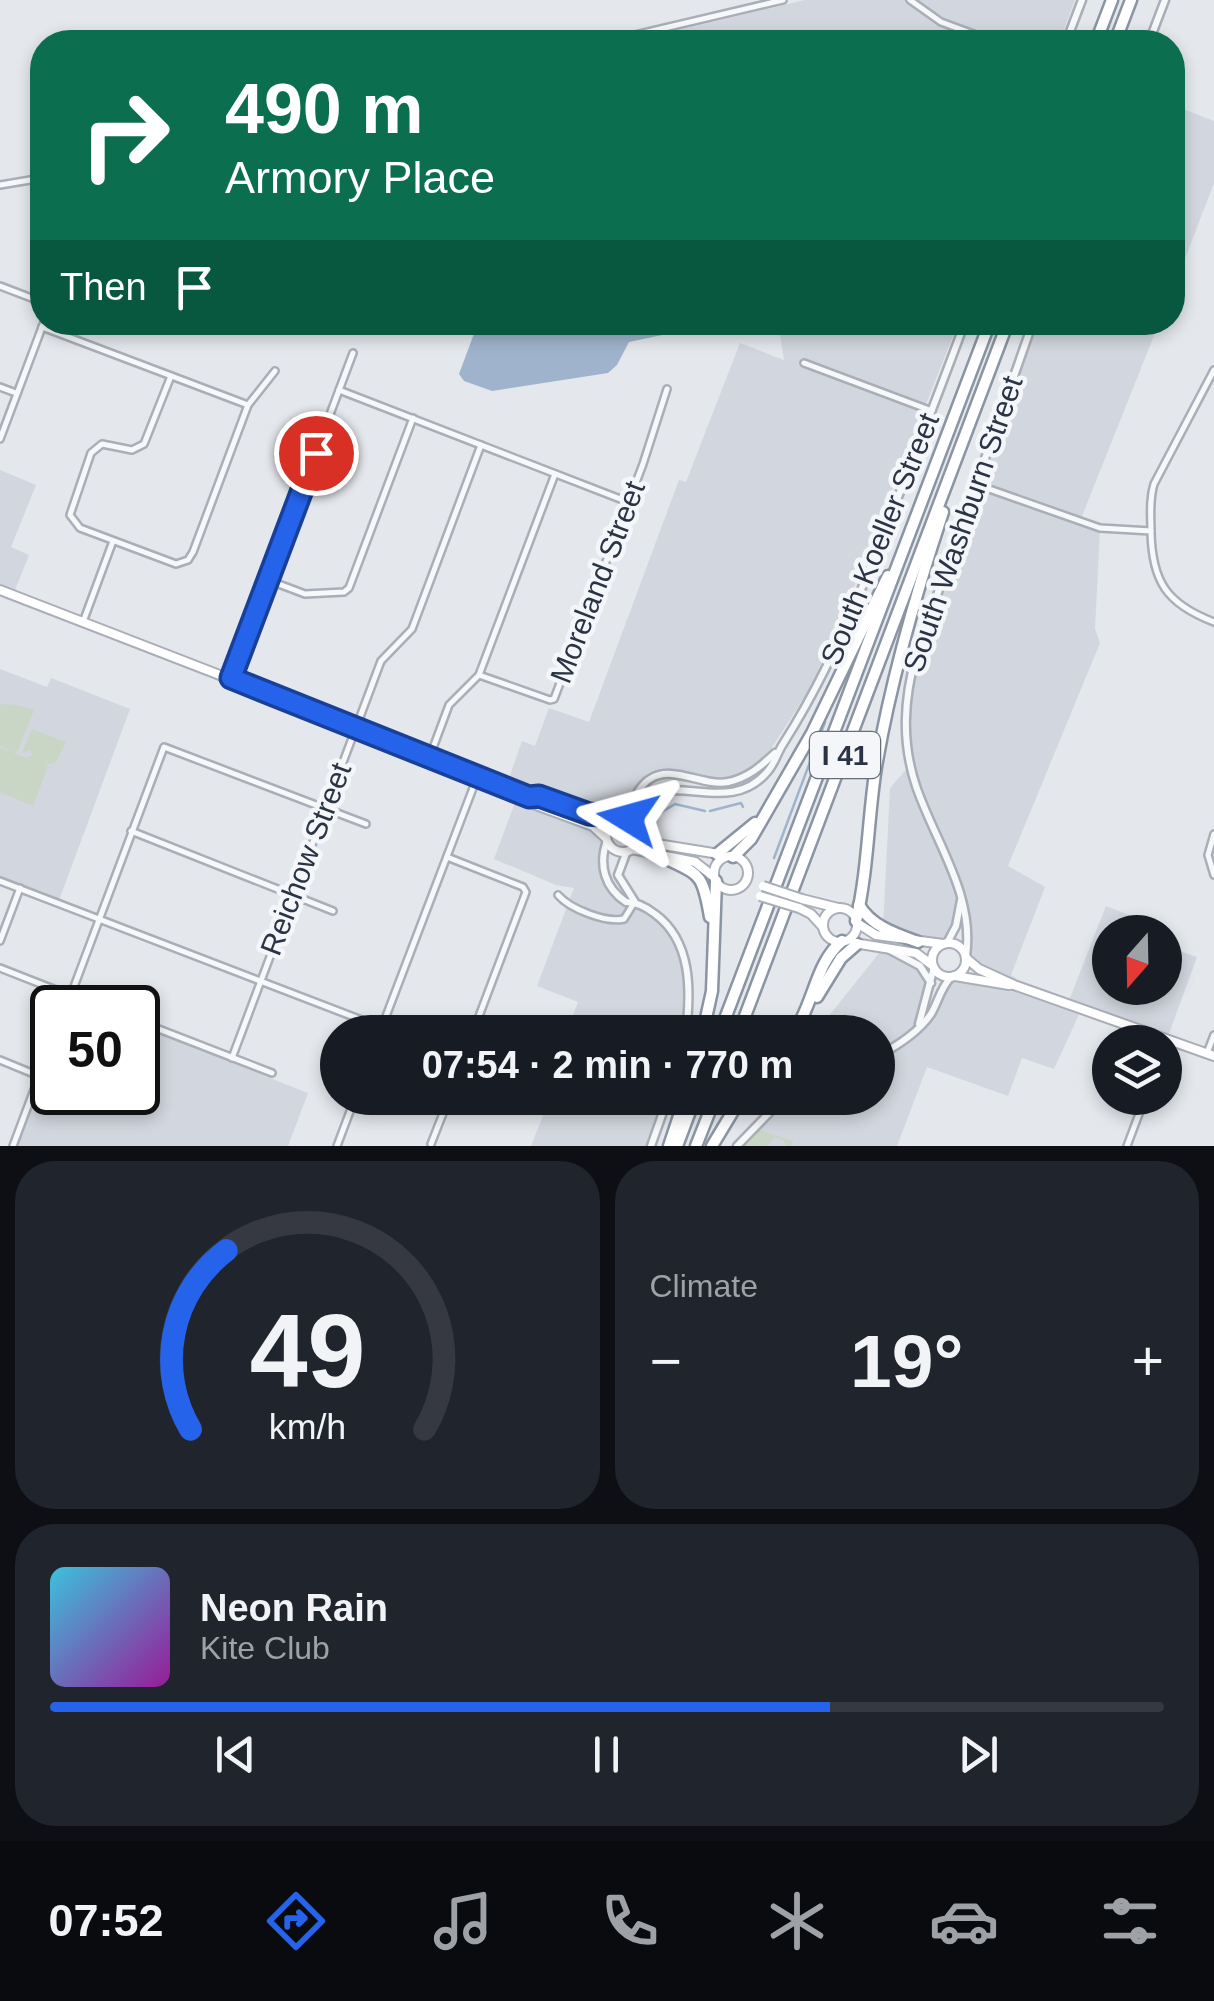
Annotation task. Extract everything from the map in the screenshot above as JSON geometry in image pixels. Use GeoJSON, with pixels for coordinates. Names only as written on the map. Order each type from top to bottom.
{"type":"FeatureCollection","features":[{"type":"Feature","properties":{"kind":"highway"},"geometry":{"type":"LineString","coordinates":[[1101,30],[1112,0]]}},
{"type":"Feature","properties":{"kind":"highway"},"geometry":{"type":"LineString","coordinates":[[1119,30],[1131,0]]}},
{"type":"Feature","properties":{"kind":"highway","name":"I 41"},"geometry":{"type":"LineString","coordinates":[[726,1015],[985,335]]}},
{"type":"Feature","properties":{"kind":"highway","name":"I 41"},"geometry":{"type":"LineString","coordinates":[[746,1015],[1003,335]]}},
{"type":"Feature","properties":{"kind":"highway"},"geometry":{"type":"LineString","coordinates":[[857,922],[870,802],[887,708],[913,603],[945,508],[950,477]]}},
{"type":"Feature","properties":{"kind":"highway"},"geometry":{"type":"LineString","coordinates":[[726,856],[766,811],[812,733],[885,579],[896,569]]}},
{"type":"Feature","properties":{"kind":"highway"},"geometry":{"type":"LineString","coordinates":[[659,854],[694,871],[702,881],[714,950]]}},
{"type":"Feature","properties":{"kind":"highway"},"geometry":{"type":"LineString","coordinates":[[707,1015],[712,992],[715,879]]}},
{"type":"Feature","properties":{"kind":"highway"},"geometry":{"type":"LineString","coordinates":[[859,904],[865,915],[883,928],[918,942]]}},
{"type":"Feature","properties":{"kind":"highway"},"geometry":{"type":"LineString","coordinates":[[806,1015],[828,956],[848,942]]}},
{"type":"Feature","properties":{"kind":"highway"},"geometry":{"type":"LineString","coordinates":[[669,1146],[679,1115]]}},
{"type":"Feature","properties":{"kind":"highway"},"geometry":{"type":"LineString","coordinates":[[677,1146],[689,1115]]}},
{"type":"Feature","properties":{"kind":"highway"},"geometry":{"type":"LineString","coordinates":[[696,1146],[708,1115]]}},
{"type":"Feature","properties":{"kind":"highway"},"geometry":{"type":"LineString","coordinates":[[712,1146],[731,1115]]}},
{"type":"Feature","properties":{"kind":"main road"},"geometry":{"type":"LineString","coordinates":[[0,590],[478,775],[529,797],[536,805],[593,826],[615,850],[659,854],[701,864],[723,888],[762,891],[800,904],[850,911],[857,922],[876,936],[959,946],[978,969],[1121,1025]]}},
{"type":"Feature","properties":{"kind":"main road"},"geometry":{"type":"LineString","coordinates":[[529,797],[539,796],[589,814],[633,821],[657,844],[742,861],[762,891]]}},
{"type":"Feature","properties":{"kind":"main road"},"geometry":{"type":"LineString","coordinates":[[606,840],[608,826],[621,818]]}},
{"type":"Feature","properties":{"kind":"main road"},"geometry":{"type":"LineString","coordinates":[[630,850],[639,842],[640,830]]}},
{"type":"Feature","properties":{"kind":"main road"},"geometry":{"type":"LineString","coordinates":[[715,879],[718,862],[726,856]]}},
{"type":"Feature","properties":{"kind":"main road"},"geometry":{"type":"LineString","coordinates":[[732,890],[744,883],[747,870]]}},
{"type":"Feature","properties":{"kind":"main road"},"geometry":{"type":"LineString","coordinates":[[800,904],[829,937],[916,953],[941,975],[1014,985]]}},
{"type":"Feature","properties":{"kind":"main road"},"geometry":{"type":"LineString","coordinates":[[824,928],[826,915],[838,908]]}},
{"type":"Feature","properties":{"kind":"main road"},"geometry":{"type":"LineString","coordinates":[[848,942],[857,922]]}},
{"type":"Feature","properties":{"kind":"main road"},"geometry":{"type":"LineString","coordinates":[[933,966],[934,952],[945,943]]}},
{"type":"Feature","properties":{"kind":"main road"},"geometry":{"type":"LineString","coordinates":[[953,976],[964,969],[966,957]]}},
{"type":"Feature","properties":{"kind":"main road"},"geometry":{"type":"LineString","coordinates":[[1182,1047],[1211,1055]]}},
{"type":"Feature","properties":{"kind":"street"},"geometry":{"type":"LineString","coordinates":[[657,30],[783,0]]}},
{"type":"Feature","properties":{"kind":"street"},"geometry":{"type":"LineString","coordinates":[[910,0],[941,22],[962,30]]}},
{"type":"Feature","properties":{"kind":"street"},"geometry":{"type":"LineString","coordinates":[[1071,30],[1082,0]]}},
{"type":"Feature","properties":{"kind":"street"},"geometry":{"type":"LineString","coordinates":[[1154,30],[1165,0]]}},
{"type":"Feature","properties":{"kind":"street"},"geometry":{"type":"LineString","coordinates":[[0,186],[30,180]]}},
{"type":"Feature","properties":{"kind":"street"},"geometry":{"type":"LineString","coordinates":[[0,286],[30,297]]}},
{"type":"Feature","properties":{"kind":"street"},"geometry":{"type":"LineString","coordinates":[[0,438],[39,335]]}},
{"type":"Feature","properties":{"kind":"street"},"geometry":{"type":"LineString","coordinates":[[68,335],[248,406]]}},
{"type":"Feature","properties":{"kind":"street","name":"South Koeller Street"},"geometry":{"type":"LineString","coordinates":[[640,830],[646,805],[662,791],[678,788],[719,795],[747,788],[767,773],[838,646],[961,335]]}},
{"type":"Feature","properties":{"kind":"street","name":"South Washburn Street"},"geometry":{"type":"LineString","coordinates":[[966,957],[968,918],[916,784],[908,752],[905,712],[916,654],[1027,335]]}},
{"type":"Feature","properties":{"kind":"street"},"geometry":{"type":"LineString","coordinates":[[231,678],[353,353]]}},
{"type":"Feature","properties":{"kind":"street"},"geometry":{"type":"LineString","coordinates":[[804,363],[932,411]]}},
{"type":"Feature","properties":{"kind":"street"},"geometry":{"type":"LineString","coordinates":[[1214,370],[1154,484],[1150,500],[1153,564],[1164,588],[1188,610],[1214,622]]}},
{"type":"Feature","properties":{"kind":"street"},"geometry":{"type":"LineString","coordinates":[[171,376],[144,444],[132,450],[106,444],[92,452],[71,506],[71,519],[76,526],[172,563],[184,562],[193,552],[248,406],[274,372]]}},
{"type":"Feature","properties":{"kind":"street"},"geometry":{"type":"LineString","coordinates":[[0,386],[17,393]]}},
{"type":"Feature","properties":{"kind":"street","name":"Moreland Street"},"geometry":{"type":"LineString","coordinates":[[480,675],[554,699],[666,389]]}},
{"type":"Feature","properties":{"kind":"street"},"geometry":{"type":"LineString","coordinates":[[339,390],[628,502]]}},
{"type":"Feature","properties":{"kind":"street"},"geometry":{"type":"LineString","coordinates":[[268,580],[305,594],[344,592],[349,588],[413,418]]}},
{"type":"Feature","properties":{"kind":"street","name":"Reichow Street"},"geometry":{"type":"LineString","coordinates":[[232,1058],[381,661],[412,629],[481,445]]}},
{"type":"Feature","properties":{"kind":"street"},"geometry":{"type":"LineString","coordinates":[[430,756],[449,705],[480,675],[555,474]]}},
{"type":"Feature","properties":{"kind":"street"},"geometry":{"type":"LineString","coordinates":[[975,484],[1100,528],[1151,530]]}},
{"type":"Feature","properties":{"kind":"street"},"geometry":{"type":"LineString","coordinates":[[83,622],[113,541]]}},
{"type":"Feature","properties":{"kind":"street"},"geometry":{"type":"LineString","coordinates":[[74,985],[164,746],[366,824]]}},
{"type":"Feature","properties":{"kind":"street","name":"South Koeller Street"},"geometry":{"type":"LineString","coordinates":[[621,818],[640,788],[652,778],[670,774],[703,782],[730,782],[755,771],[780,748]]}},
{"type":"Feature","properties":{"kind":"street"},"geometry":{"type":"LineString","coordinates":[[387,1015],[478,775]]}},
{"type":"Feature","properties":{"kind":"street"},"geometry":{"type":"LineString","coordinates":[[131,831],[334,911]]}},
{"type":"Feature","properties":{"kind":"street"},"geometry":{"type":"LineString","coordinates":[[1214,834],[1208,855],[1214,875]]}},
{"type":"Feature","properties":{"kind":"street"},"geometry":{"type":"LineString","coordinates":[[606,840],[603,863],[608,885],[620,898],[635,902],[666,924],[684,957],[689,989],[687,1015]]}},
{"type":"Feature","properties":{"kind":"street"},"geometry":{"type":"LineString","coordinates":[[630,850],[620,863],[618,875],[635,902]]}},
{"type":"Feature","properties":{"kind":"street"},"geometry":{"type":"LineString","coordinates":[[447,856],[526,890],[479,1015]]}},
{"type":"Feature","properties":{"kind":"street"},"geometry":{"type":"LineString","coordinates":[[0,881],[345,1015]]}},
{"type":"Feature","properties":{"kind":"street"},"geometry":{"type":"LineString","coordinates":[[0,941],[20,888]]}},
{"type":"Feature","properties":{"kind":"street"},"geometry":{"type":"LineString","coordinates":[[558,895],[568,904],[615,921],[626,917],[635,902]]}},
{"type":"Feature","properties":{"kind":"street"},"geometry":{"type":"LineString","coordinates":[[945,943],[956,926],[961,898]]}},
{"type":"Feature","properties":{"kind":"street"},"geometry":{"type":"LineString","coordinates":[[884,947],[920,966],[931,983]]}},
{"type":"Feature","properties":{"kind":"street"},"geometry":{"type":"LineString","coordinates":[[919,1026],[933,966]]}},
{"type":"Feature","properties":{"kind":"street"},"geometry":{"type":"LineString","coordinates":[[0,968],[44,985]]}},
{"type":"Feature","properties":{"kind":"street"},"geometry":{"type":"LineString","coordinates":[[895,1047],[930,1015],[940,988],[953,976]]}},
{"type":"Feature","properties":{"kind":"street"},"geometry":{"type":"LineString","coordinates":[[160,1030],[272,1073]]}},
{"type":"Feature","properties":{"kind":"street"},"geometry":{"type":"LineString","coordinates":[[1211,1055],[1214,1035]]}},
{"type":"Feature","properties":{"kind":"street"},"geometry":{"type":"LineString","coordinates":[[0,1060],[30,1072]]}},
{"type":"Feature","properties":{"kind":"street"},"geometry":{"type":"LineString","coordinates":[[13,1146],[30,1102]]}},
{"type":"Feature","properties":{"kind":"street"},"geometry":{"type":"LineString","coordinates":[[336,1146],[348,1115]]}},
{"type":"Feature","properties":{"kind":"street"},"geometry":{"type":"LineString","coordinates":[[431,1144],[442,1115]]}},
{"type":"Feature","properties":{"kind":"street"},"geometry":{"type":"LineString","coordinates":[[651,1146],[662,1115]]}},
{"type":"Feature","properties":{"kind":"street"},"geometry":{"type":"LineString","coordinates":[[737,1146],[767,1115]]}},
{"type":"Feature","properties":{"kind":"street"},"geometry":{"type":"LineString","coordinates":[[1126,1146],[1138,1115]]}},
{"type":"Feature","properties":{"kind":"shaded area"},"geometry":{"type":"Polygon","coordinates":[[[805,0],[1075,0],[1064,30],[679,30],[805,0]]]}},
{"type":"Feature","properties":{"kind":"shaded area"},"geometry":{"type":"Polygon","coordinates":[[[1185,110],[1214,121],[1214,183],[1185,259],[1185,110]]]}},
{"type":"Feature","properties":{"kind":"shaded area"},"geometry":{"type":"Polygon","coordinates":[[[780,335],[953,335],[835,635],[809,690],[769,752],[733,777],[715,779],[674,770],[659,771],[639,782],[622,811],[606,813],[508,781],[522,741],[535,746],[549,708],[589,722],[679,480],[686,482],[740,343],[784,360],[780,335]]]}},
{"type":"Feature","properties":{"kind":"shaded area"},"geometry":{"type":"Polygon","coordinates":[[[1029,335],[1154,335],[1080,521],[1100,528],[1095,629],[1100,643],[1008,866],[1045,887],[1011,975],[1016,978],[1014,984],[1068,1003],[1092,942],[1092,1005],[1179,1005],[1172,1025],[1129,1025],[1082,1008],[1054,1069],[1022,1058],[1008,1096],[927,1067],[897,1146],[737,1146],[772,1115],[895,1115],[895,1015],[830,1015],[884,947],[917,963],[931,983],[919,1023],[930,1015],[951,977],[1011,984],[966,958],[962,901],[956,926],[943,944],[883,928],[890,788],[911,764],[910,677],[1029,335]]]}},
{"type":"Feature","properties":{"kind":"shaded area"},"geometry":{"type":"Polygon","coordinates":[[[0,470],[36,485],[11,547],[29,555],[13,595],[0,590],[0,470]]]}},
{"type":"Feature","properties":{"kind":"shaded area"},"geometry":{"type":"Polygon","coordinates":[[[0,669],[47,687],[51,678],[130,709],[58,903],[0,881],[0,669]]]}},
{"type":"Feature","properties":{"kind":"shaded area"},"geometry":{"type":"Polygon","coordinates":[[[529,797],[536,805],[585,823],[606,838],[604,876],[626,902],[635,902],[660,918],[685,957],[686,1015],[573,1015],[578,1002],[537,986],[574,888],[556,885],[494,859],[516,800],[529,797]]]}},
{"type":"Feature","properties":{"kind":"shaded area"},"geometry":{"type":"Polygon","coordinates":[[[1106,906],[1129,915],[1102,915],[1106,906]]]}},
{"type":"Feature","properties":{"kind":"shaded area"},"geometry":{"type":"Polygon","coordinates":[[[1182,952],[1197,957],[1182,998],[1182,952]]]}},
{"type":"Feature","properties":{"kind":"shaded area"},"geometry":{"type":"Polygon","coordinates":[[[160,1035],[308,1093],[288,1146],[18,1146],[30,1114],[160,1115],[160,1035]]]}},
{"type":"Feature","properties":{"kind":"shaded area"},"geometry":{"type":"Polygon","coordinates":[[[543,1115],[662,1115],[651,1146],[531,1146],[543,1115]]]}},
{"type":"Feature","properties":{"kind":"green space"},"geometry":{"type":"Polygon","coordinates":[[[0,704],[34,710],[14,753],[26,758],[32,755],[30,750],[22,753],[32,729],[66,742],[56,762],[45,765],[51,768],[47,769],[33,806],[0,792],[0,748],[13,752],[0,746],[0,704]]]}},
{"type":"Feature","properties":{"kind":"green space"},"geometry":{"type":"Polygon","coordinates":[[[760,1130],[793,1141],[792,1146],[775,1137],[767,1146],[745,1146],[760,1130]]]}},
{"type":"Feature","properties":{"kind":"water"},"geometry":{"type":"Polygon","coordinates":[[[473,335],[662,335],[629,342],[608,373],[492,391],[464,381],[459,374],[473,335]]]}},
{"type":"Feature","properties":{"kind":"waterway"},"geometry":{"type":"LineString","coordinates":[[774,858],[825,722]]}},
{"type":"Feature","properties":{"kind":"waterway"},"geometry":{"type":"LineString","coordinates":[[710,811],[741,803],[743,807]]}},
{"type":"Feature","properties":{"kind":"waterway"},"geometry":{"type":"LineString","coordinates":[[657,815],[675,804],[705,811]]}},
{"type":"Feature","properties":{"kind":"route"},"geometry":{"type":"LineString","coordinates":[[316,453],[231,678],[529,797],[539,796],[589,814],[628,818]]}}]}
